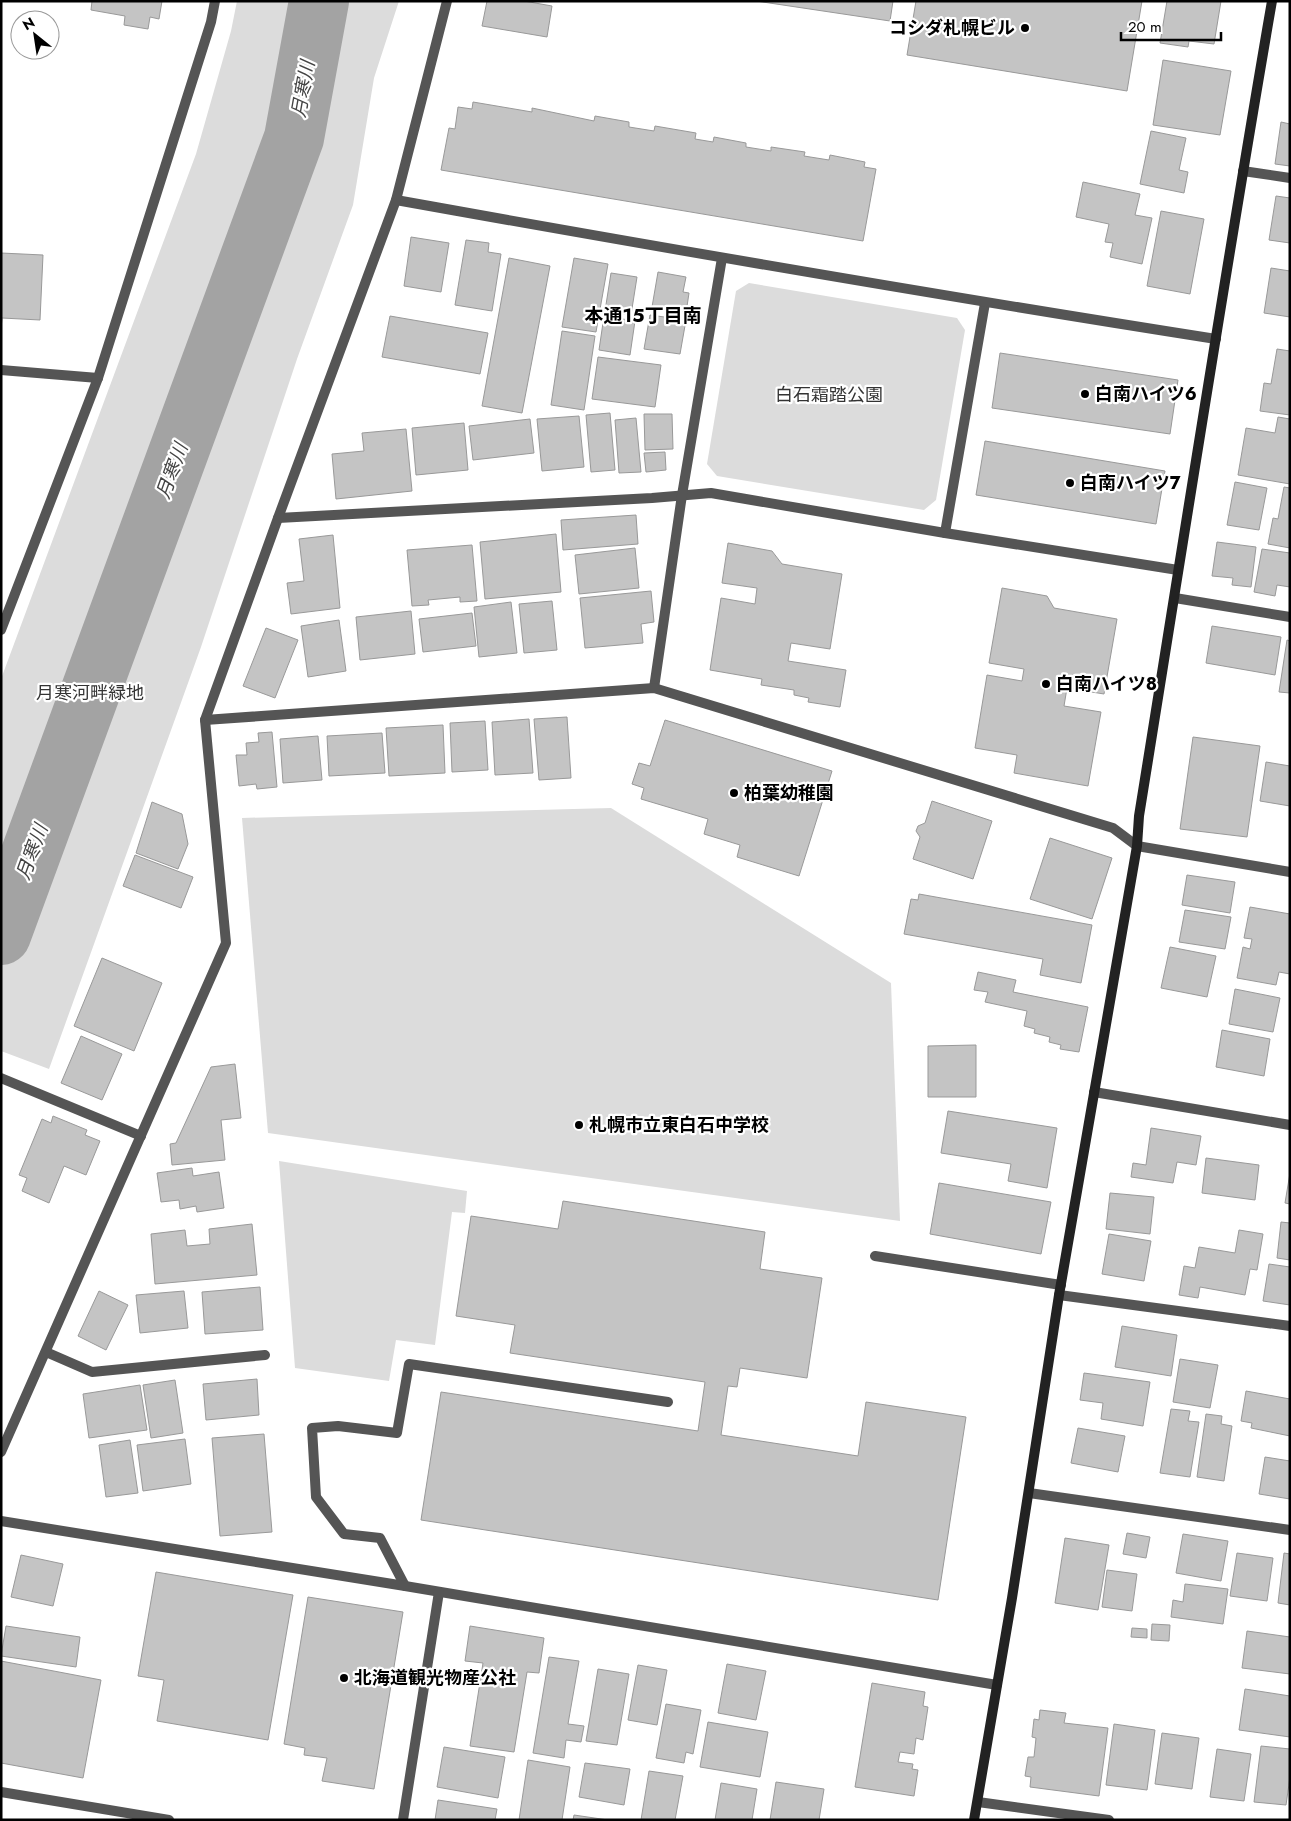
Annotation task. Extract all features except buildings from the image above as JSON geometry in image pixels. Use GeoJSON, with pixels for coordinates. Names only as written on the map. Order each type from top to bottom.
{"type":"FeatureCollection","features":[{"type":"Feature","properties":{"kind":"street"},"geometry":{"type":"LineString","coordinates":[[1,630],[98,378],[168,162],[211,22],[215,1]]}},
{"type":"Feature","properties":{"kind":"street"},"geometry":{"type":"LineString","coordinates":[[1,1452],[226,942],[205,720],[396,200],[447,1]]}},
{"type":"Feature","properties":{"kind":"street"},"geometry":{"type":"LineString","coordinates":[[974,1820],[1029,1492],[1060,1290],[1137,846],[1139,816],[1178,570],[1242,171],[1272,1]]}},
{"type":"Feature","properties":{"kind":"street"},"geometry":{"type":"LineString","coordinates":[[1242,171],[1290,178]]}},
{"type":"Feature","properties":{"kind":"street"},"geometry":{"type":"LineString","coordinates":[[396,200],[985,303],[1216,339]]}},
{"type":"Feature","properties":{"kind":"street"},"geometry":{"type":"LineString","coordinates":[[654,688],[682,495],[722,258]]}},
{"type":"Feature","properties":{"kind":"street"},"geometry":{"type":"LineString","coordinates":[[944,533],[985,303]]}},
{"type":"Feature","properties":{"kind":"street"},"geometry":{"type":"LineString","coordinates":[[1,370],[98,378]]}},
{"type":"Feature","properties":{"kind":"street"},"geometry":{"type":"LineString","coordinates":[[278,518],[652,498],[711,493],[944,533],[1178,570]]}},
{"type":"Feature","properties":{"kind":"street"},"geometry":{"type":"LineString","coordinates":[[1175,598],[1290,617]]}},
{"type":"Feature","properties":{"kind":"street"},"geometry":{"type":"LineString","coordinates":[[205,720],[654,688],[1113,828],[1137,846],[1290,872]]}},
{"type":"Feature","properties":{"kind":"street"},"geometry":{"type":"LineString","coordinates":[[1,1078],[141,1136]]}},
{"type":"Feature","properties":{"kind":"street"},"geometry":{"type":"LineString","coordinates":[[1094,1092],[1290,1125]]}},
{"type":"Feature","properties":{"kind":"street"},"geometry":{"type":"LineString","coordinates":[[875,1256],[1060,1290],[1290,1326]]}},
{"type":"Feature","properties":{"kind":"street"},"geometry":{"type":"LineString","coordinates":[[46,1352],[92,1372],[265,1355]]}},
{"type":"Feature","properties":{"kind":"street"},"geometry":{"type":"LineString","coordinates":[[405,1586],[380,1538],[344,1534],[316,1496],[312,1428],[338,1426],[396,1433],[409,1364],[668,1402]]}},
{"type":"Feature","properties":{"kind":"street"},"geometry":{"type":"LineString","coordinates":[[1029,1492],[1290,1530]]}},
{"type":"Feature","properties":{"kind":"street"},"geometry":{"type":"LineString","coordinates":[[1,1521],[997,1684]]}},
{"type":"Feature","properties":{"kind":"street"},"geometry":{"type":"LineString","coordinates":[[403,1820],[439,1592]]}},
{"type":"Feature","properties":{"kind":"street"},"geometry":{"type":"LineString","coordinates":[[1,1792],[168,1820]]}},
{"type":"Feature","properties":{"kind":"street"},"geometry":{"type":"LineString","coordinates":[[978,1802],[1109,1820]]}},
{"type":"Feature","properties":{"kind":"green space","name":"月寒河畔緑地"},"geometry":{"type":"Polygon","coordinates":[[[237,1],[399,1],[374,78],[353,205],[297,359],[201,647],[49,1069],[1,1051],[1,679],[196,154],[231,31],[237,1]]]}},
{"type":"Feature","properties":{"kind":"green space","name":"白石霜踏公園"},"geometry":{"type":"Polygon","coordinates":[[[749,283],[957,318],[965,330],[936,500],[924,510],[717,476],[707,464],[736,291],[749,283]]]}},
{"type":"Feature","properties":{"kind":"green space"},"geometry":{"type":"Polygon","coordinates":[[[611,808],[891,983],[900,1221],[268,1133],[242,818],[611,808]]]}},
{"type":"Feature","properties":{"kind":"green space"},"geometry":{"type":"Polygon","coordinates":[[[279,1161],[467,1191],[465,1213],[452,1212],[435,1345],[396,1340],[389,1381],[295,1368],[279,1161]]]}},
{"type":"Feature","properties":{"kind":"waterway","name":"月寒川"},"geometry":{"type":"LineString","coordinates":[[1,935],[294,138],[319,1]]}},
{"type":"Feature","properties":{"kind":"place","name":"コシダ札幌ビル"},"geometry":{"type":"Point","coordinates":[1025,28]}},
{"type":"Feature","properties":{"kind":"place","name":"白南ハイツ6"},"geometry":{"type":"Point","coordinates":[1085,394]}},
{"type":"Feature","properties":{"kind":"place","name":"白南ハイツ7"},"geometry":{"type":"Point","coordinates":[1070,483]}},
{"type":"Feature","properties":{"kind":"place","name":"白南ハイツ8"},"geometry":{"type":"Point","coordinates":[1046,684]}},
{"type":"Feature","properties":{"kind":"place","name":"柏葉幼稚園"},"geometry":{"type":"Point","coordinates":[734,793]}},
{"type":"Feature","properties":{"kind":"place","name":"札幌市立東白石中学校"},"geometry":{"type":"Point","coordinates":[579,1125]}},
{"type":"Feature","properties":{"kind":"place","name":"北海道観光物産公社"},"geometry":{"type":"Point","coordinates":[344,1678]}},
{"type":"Feature","properties":{"kind":"district","name":"本通15丁目南"},"geometry":{"type":"Point","coordinates":[643,315]}}]}
